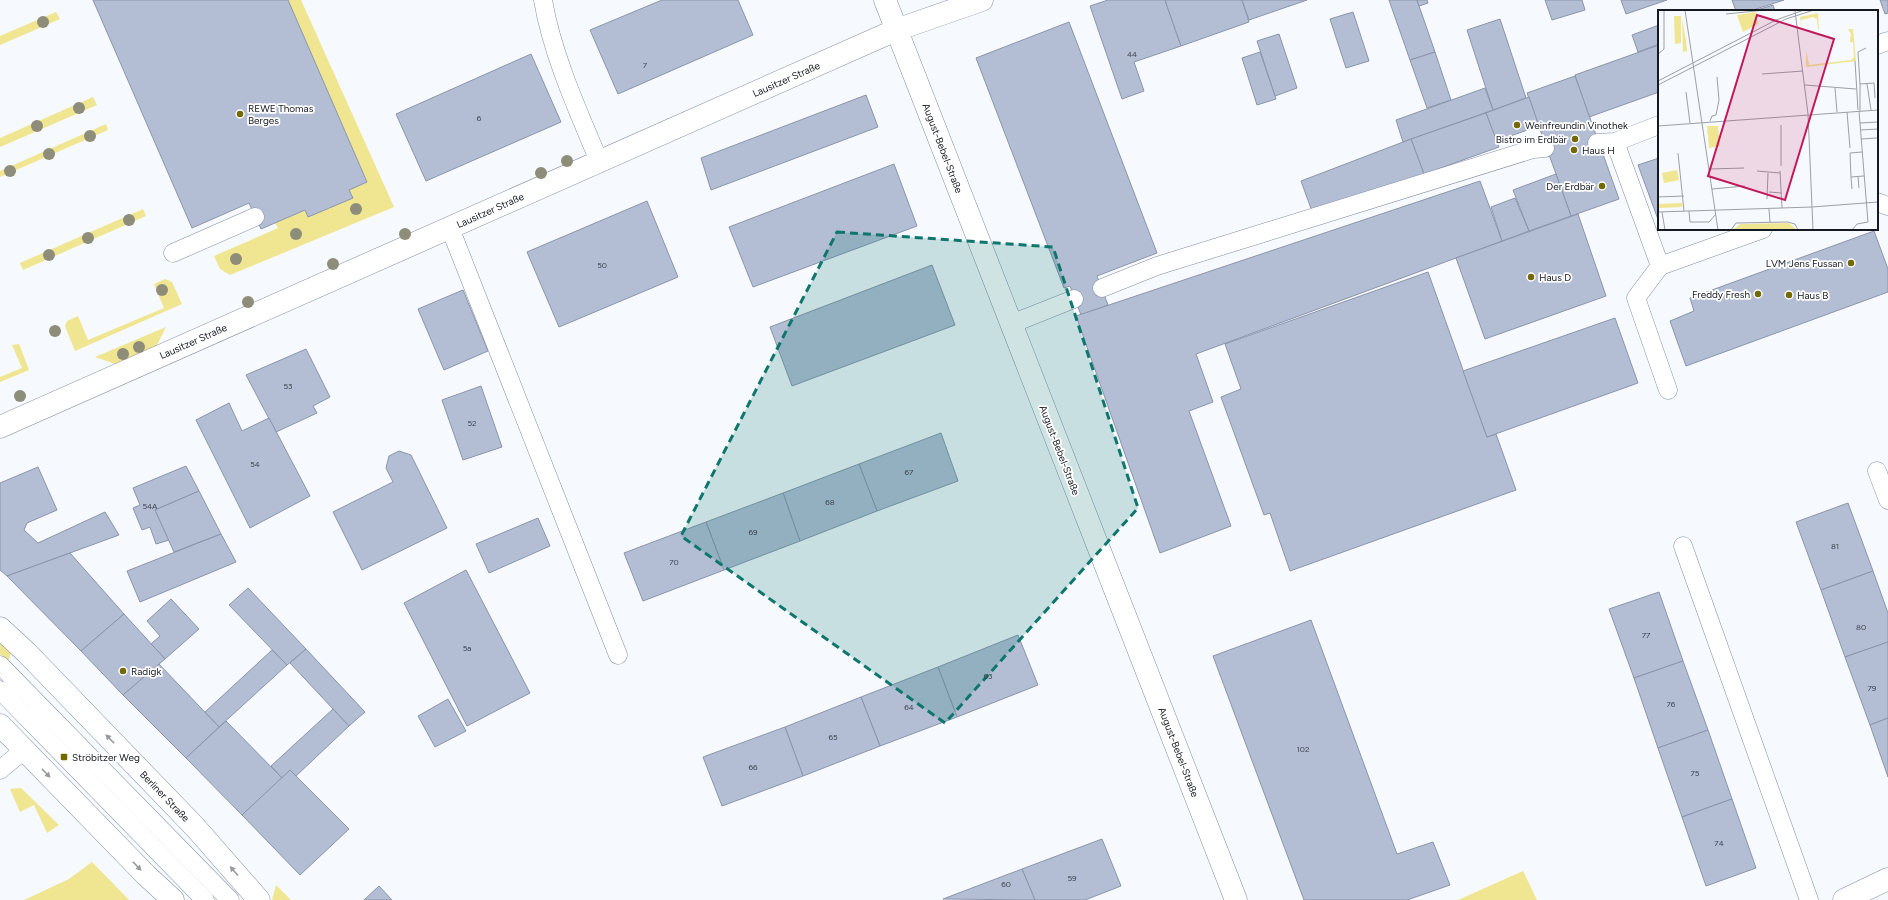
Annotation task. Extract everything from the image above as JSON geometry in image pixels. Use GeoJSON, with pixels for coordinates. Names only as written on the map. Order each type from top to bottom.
{"type":"FeatureCollection","features":[{"type":"Feature","properties":{"kind":"street","name":"August-Bebel-Straße"},"geometry":{"type":"LineString","coordinates":[[885,0],[1236,900]]}},
{"type":"Feature","properties":{"kind":"street","name":"Lausitzer Straße"},"geometry":{"type":"LineString","coordinates":[[0,427],[896,30],[982,0]]}},
{"type":"Feature","properties":{"kind":"street","name":"Berliner Straße"},"geometry":{"type":"LineString","coordinates":[[0,628],[27,653],[195,827],[260,900]]}},
{"type":"Feature","properties":{"kind":"street"},"geometry":{"type":"LineString","coordinates":[[0,725],[146,875],[173,900]]}},
{"type":"Feature","properties":{"kind":"street"},"geometry":{"type":"LineString","coordinates":[[1844,900],[1888,879]]}},
{"type":"Feature","properties":{"kind":"lane"},"geometry":{"type":"LineString","coordinates":[[543,0],[546,16],[574,105],[599,161]]}},
{"type":"Feature","properties":{"kind":"lane"},"geometry":{"type":"LineString","coordinates":[[1878,45],[1888,41]]}},
{"type":"Feature","properties":{"kind":"lane"},"geometry":{"type":"LineString","coordinates":[[1658,125],[1606,142],[1660,266]]}},
{"type":"Feature","properties":{"kind":"lane"},"geometry":{"type":"LineString","coordinates":[[1102,288],[1165,264],[1533,149],[1546,148]]}},
{"type":"Feature","properties":{"kind":"lane"},"geometry":{"type":"LineString","coordinates":[[1878,202],[1888,206]]}},
{"type":"Feature","properties":{"kind":"lane"},"geometry":{"type":"LineString","coordinates":[[173,253],[255,217]]}},
{"type":"Feature","properties":{"kind":"lane"},"geometry":{"type":"LineString","coordinates":[[450,228],[618,655]]}},
{"type":"Feature","properties":{"kind":"lane"},"geometry":{"type":"LineString","coordinates":[[1668,390],[1636,298],[1660,266],[1760,230]]}},
{"type":"Feature","properties":{"kind":"lane"},"geometry":{"type":"LineString","coordinates":[[1011,324],[1074,299]]}},
{"type":"Feature","properties":{"kind":"lane"},"geometry":{"type":"LineString","coordinates":[[1877,470],[1888,500]]}},
{"type":"Feature","properties":{"kind":"lane"},"geometry":{"type":"LineString","coordinates":[[1683,546],[1809,900]]}},
{"type":"Feature","properties":{"kind":"lane"},"geometry":{"type":"LineString","coordinates":[[0,665],[230,900]]}},
{"type":"Feature","properties":{"kind":"lane"},"geometry":{"type":"LineString","coordinates":[[0,690],[205,900]]}},
{"type":"Feature","properties":{"kind":"lane"},"geometry":{"type":"LineString","coordinates":[[0,770],[24,750]]}},
{"type":"Feature","properties":{"kind":"highlighted area"},"geometry":{"type":"Polygon","coordinates":[[[837,232],[1053,247],[1138,508],[945,723],[681,536],[837,232]]]}},
{"type":"Feature","properties":{"kind":"shaded area"},"geometry":{"type":"Polygon","coordinates":[[[288,0],[301,0],[394,207],[230,275],[220,269],[214,256],[278,228],[275,223],[305,210],[308,217],[352,198],[349,190],[367,182],[288,0]]]}},
{"type":"Feature","properties":{"kind":"shaded area"},"geometry":{"type":"Polygon","coordinates":[[[56,12],[60,19],[0,45],[0,36],[56,12]]]}},
{"type":"Feature","properties":{"kind":"shaded area"},"geometry":{"type":"Polygon","coordinates":[[[93,97],[97,105],[0,147],[0,138],[93,97]]]}},
{"type":"Feature","properties":{"kind":"shaded area"},"geometry":{"type":"Polygon","coordinates":[[[106,124],[108,130],[0,177],[0,171],[106,124]]]}},
{"type":"Feature","properties":{"kind":"shaded area"},"geometry":{"type":"Polygon","coordinates":[[[143,209],[146,216],[23,270],[20,263],[143,209]]]}},
{"type":"Feature","properties":{"kind":"shaded area"},"geometry":{"type":"Polygon","coordinates":[[[165,279],[172,282],[182,304],[75,351],[65,326],[67,321],[78,316],[88,340],[164,308],[154,284],[165,279]]]}},
{"type":"Feature","properties":{"kind":"shaded area"},"geometry":{"type":"Polygon","coordinates":[[[166,327],[156,347],[115,364],[95,357],[166,327]]]}},
{"type":"Feature","properties":{"kind":"shaded area"},"geometry":{"type":"Polygon","coordinates":[[[19,344],[29,370],[0,382],[0,377],[22,368],[12,345],[19,344]]]}},
{"type":"Feature","properties":{"kind":"shaded area"},"geometry":{"type":"Polygon","coordinates":[[[0,642],[11,653],[8,662],[0,654],[0,642]]]}},
{"type":"Feature","properties":{"kind":"shaded area"},"geometry":{"type":"Polygon","coordinates":[[[21,788],[59,825],[47,833],[34,805],[20,812],[10,789],[21,788]]]}},
{"type":"Feature","properties":{"kind":"shaded area"},"geometry":{"type":"Polygon","coordinates":[[[92,862],[129,900],[24,900],[69,879],[92,862]]]}},
{"type":"Feature","properties":{"kind":"shaded area"},"geometry":{"type":"Polygon","coordinates":[[[1523,871],[1537,900],[1458,900],[1523,871]]]}},
{"type":"Feature","properties":{"kind":"shaded area"},"geometry":{"type":"Polygon","coordinates":[[[276,885],[291,900],[272,900],[276,885]]]}},
{"type":"Feature","properties":{"kind":"building","name":"REWE Thomas Berges"},"geometry":{"type":"Polygon","coordinates":[[[93,0],[288,0],[367,182],[349,190],[353,198],[308,217],[305,210],[261,229],[249,203],[192,228],[93,0]]]}},
{"type":"Feature","properties":{"kind":"building"},"geometry":{"type":"Polygon","coordinates":[[[662,0],[738,0],[753,35],[618,94],[590,30],[662,0]]]}},
{"type":"Feature","properties":{"kind":"building"},"geometry":{"type":"Polygon","coordinates":[[[1108,0],[1165,0],[1181,46],[1134,62],[1144,91],[1122,99],[1090,6],[1108,0]]]}},
{"type":"Feature","properties":{"kind":"building"},"geometry":{"type":"Polygon","coordinates":[[[1165,0],[1242,0],[1249,22],[1181,46],[1165,0]]]}},
{"type":"Feature","properties":{"kind":"building"},"geometry":{"type":"Polygon","coordinates":[[[1242,0],[1307,0],[1249,20],[1242,0]]]}},
{"type":"Feature","properties":{"kind":"building"},"geometry":{"type":"Polygon","coordinates":[[[1389,0],[1417,0],[1435,52],[1410,60],[1389,0]]]}},
{"type":"Feature","properties":{"kind":"building"},"geometry":{"type":"Polygon","coordinates":[[[1417,0],[1427,0],[1428,3],[1419,6],[1417,0]]]}},
{"type":"Feature","properties":{"kind":"building"},"geometry":{"type":"Polygon","coordinates":[[[1545,0],[1582,0],[1585,10],[1552,20],[1545,0]]]}},
{"type":"Feature","properties":{"kind":"building"},"geometry":{"type":"Polygon","coordinates":[[[1621,0],[1667,0],[1626,14],[1621,0]]]}},
{"type":"Feature","properties":{"kind":"building"},"geometry":{"type":"Polygon","coordinates":[[[1732,0],[1784,0],[1753,10],[1736,10],[1732,0]]]}},
{"type":"Feature","properties":{"kind":"building"},"geometry":{"type":"Polygon","coordinates":[[[1880,0],[1888,0],[1888,13],[1885,14],[1880,0]]]}},
{"type":"Feature","properties":{"kind":"building"},"geometry":{"type":"Polygon","coordinates":[[[1773,5],[1775,10],[1757,10],[1773,5]]]}},
{"type":"Feature","properties":{"kind":"building"},"geometry":{"type":"Polygon","coordinates":[[[1353,12],[1369,61],[1346,68],[1330,19],[1353,12]]]}},
{"type":"Feature","properties":{"kind":"building"},"geometry":{"type":"Polygon","coordinates":[[[1500,19],[1526,98],[1493,110],[1467,30],[1500,19]]]}},
{"type":"Feature","properties":{"kind":"building"},"geometry":{"type":"Polygon","coordinates":[[[1069,22],[1157,253],[1097,276],[1108,305],[1081,315],[1070,286],[1064,288],[976,58],[1069,22]]]}},
{"type":"Feature","properties":{"kind":"building"},"geometry":{"type":"Polygon","coordinates":[[[1658,25],[1658,44],[1638,52],[1632,35],[1658,25]]]}},
{"type":"Feature","properties":{"kind":"building"},"geometry":{"type":"Polygon","coordinates":[[[1279,34],[1297,88],[1275,96],[1257,41],[1279,34]]]}},
{"type":"Feature","properties":{"kind":"building"},"geometry":{"type":"Polygon","coordinates":[[[1658,45],[1658,92],[1589,117],[1575,75],[1658,45]]]}},
{"type":"Feature","properties":{"kind":"building"},"geometry":{"type":"Polygon","coordinates":[[[1260,52],[1276,99],[1257,105],[1242,58],[1260,52]]]}},
{"type":"Feature","properties":{"kind":"building"},"geometry":{"type":"Polygon","coordinates":[[[1435,52],[1451,100],[1427,108],[1410,60],[1435,52]]]}},
{"type":"Feature","properties":{"kind":"building"},"geometry":{"type":"Polygon","coordinates":[[[531,54],[561,122],[426,181],[396,114],[531,54]]]}},
{"type":"Feature","properties":{"kind":"building","name":"Haus H"},"geometry":{"type":"Polygon","coordinates":[[[1575,76],[1619,199],[1571,216],[1527,93],[1575,76]]]}},
{"type":"Feature","properties":{"kind":"building"},"geometry":{"type":"Polygon","coordinates":[[[1485,88],[1493,110],[1403,142],[1396,120],[1485,88]]]}},
{"type":"Feature","properties":{"kind":"building"},"geometry":{"type":"Polygon","coordinates":[[[866,95],[878,127],[711,190],[701,158],[866,95]]]}},
{"type":"Feature","properties":{"kind":"building"},"geometry":{"type":"Polygon","coordinates":[[[1529,97],[1539,126],[1496,141],[1486,113],[1529,97]]]}},
{"type":"Feature","properties":{"kind":"building"},"geometry":{"type":"Polygon","coordinates":[[[1486,113],[1499,147],[1424,174],[1411,139],[1486,113]]]}},
{"type":"Feature","properties":{"kind":"building"},"geometry":{"type":"Polygon","coordinates":[[[1411,139],[1424,174],[1313,214],[1301,181],[1411,139]]]}},
{"type":"Feature","properties":{"kind":"building"},"geometry":{"type":"Polygon","coordinates":[[[1658,158],[1658,219],[1638,165],[1658,158]]]}},
{"type":"Feature","properties":{"kind":"building"},"geometry":{"type":"Polygon","coordinates":[[[894,164],[917,226],[753,287],[729,227],[894,164]]]}},
{"type":"Feature","properties":{"kind":"building"},"geometry":{"type":"Polygon","coordinates":[[[1556,174],[1571,216],[1529,231],[1513,190],[1556,174]]]}},
{"type":"Feature","properties":{"kind":"building"},"geometry":{"type":"Polygon","coordinates":[[[1480,181],[1502,241],[1196,354],[1213,402],[1189,411],[1231,526],[1160,553],[1076,316],[1480,181]]]}},
{"type":"Feature","properties":{"kind":"building"},"geometry":{"type":"Polygon","coordinates":[[[1515,198],[1529,231],[1502,241],[1491,207],[1515,198]]]}},
{"type":"Feature","properties":{"kind":"building"},"geometry":{"type":"Polygon","coordinates":[[[647,201],[678,277],[559,327],[527,252],[647,201]]]}},
{"type":"Feature","properties":{"kind":"building","name":"Haus D"},"geometry":{"type":"Polygon","coordinates":[[[1578,214],[1606,296],[1485,339],[1456,258],[1578,214]]]}},
{"type":"Feature","properties":{"kind":"building","name":"Haus B"},"geometry":{"type":"Polygon","coordinates":[[[1874,231],[1888,269],[1888,292],[1686,366],[1670,321],[1694,311],[1690,298],[1874,231]]]}},
{"type":"Feature","properties":{"kind":"building"},"geometry":{"type":"Polygon","coordinates":[[[932,265],[955,325],[792,386],[770,327],[932,265]]]}},
{"type":"Feature","properties":{"kind":"building"},"geometry":{"type":"Polygon","coordinates":[[[1428,272],[1487,437],[1496,434],[1516,490],[1290,571],[1270,513],[1264,515],[1221,397],[1241,389],[1225,344],[1428,272]]]}},
{"type":"Feature","properties":{"kind":"building"},"geometry":{"type":"Polygon","coordinates":[[[463,290],[488,351],[444,370],[418,309],[463,290]]]}},
{"type":"Feature","properties":{"kind":"building"},"geometry":{"type":"Polygon","coordinates":[[[1615,318],[1638,383],[1487,437],[1463,371],[1615,318]]]}},
{"type":"Feature","properties":{"kind":"building"},"geometry":{"type":"Polygon","coordinates":[[[306,349],[330,397],[313,406],[317,413],[276,432],[246,375],[306,349]]]}},
{"type":"Feature","properties":{"kind":"building"},"geometry":{"type":"Polygon","coordinates":[[[481,386],[502,447],[463,460],[442,400],[481,386]]]}},
{"type":"Feature","properties":{"kind":"building"},"geometry":{"type":"Polygon","coordinates":[[[229,403],[242,431],[269,418],[310,496],[250,528],[196,420],[229,403]]]}},
{"type":"Feature","properties":{"kind":"building"},"geometry":{"type":"Polygon","coordinates":[[[941,433],[958,481],[877,511],[859,464],[941,433]]]}},
{"type":"Feature","properties":{"kind":"building"},"geometry":{"type":"Polygon","coordinates":[[[399,451],[411,455],[447,528],[362,570],[333,512],[393,482],[386,468],[389,456],[399,451]]]}},
{"type":"Feature","properties":{"kind":"building"},"geometry":{"type":"Polygon","coordinates":[[[859,464],[877,511],[800,541],[783,493],[859,464]]]}},
{"type":"Feature","properties":{"kind":"building"},"geometry":{"type":"Polygon","coordinates":[[[186,466],[199,491],[155,510],[169,540],[156,544],[150,527],[142,530],[133,508],[140,505],[133,488],[186,466]]]}},
{"type":"Feature","properties":{"kind":"building"},"geometry":{"type":"Polygon","coordinates":[[[38,467],[57,510],[27,523],[24,530],[38,543],[105,512],[119,535],[7,576],[0,570],[0,483],[38,467]]]}},
{"type":"Feature","properties":{"kind":"building"},"geometry":{"type":"Polygon","coordinates":[[[199,491],[221,534],[174,552],[155,510],[199,491]]]}},
{"type":"Feature","properties":{"kind":"building"},"geometry":{"type":"Polygon","coordinates":[[[783,493],[800,541],[724,570],[706,522],[783,493]]]}},
{"type":"Feature","properties":{"kind":"building"},"geometry":{"type":"Polygon","coordinates":[[[1848,503],[1873,571],[1821,590],[1796,522],[1848,503]]]}},
{"type":"Feature","properties":{"kind":"building"},"geometry":{"type":"Polygon","coordinates":[[[538,518],[550,546],[489,573],[476,544],[538,518]]]}},
{"type":"Feature","properties":{"kind":"building"},"geometry":{"type":"Polygon","coordinates":[[[706,522],[724,570],[643,601],[624,553],[706,522]]]}},
{"type":"Feature","properties":{"kind":"building"},"geometry":{"type":"Polygon","coordinates":[[[221,534],[236,562],[140,602],[127,571],[221,534]]]}},
{"type":"Feature","properties":{"kind":"building"},"geometry":{"type":"Polygon","coordinates":[[[70,553],[124,614],[81,651],[7,576],[70,553]]]}},
{"type":"Feature","properties":{"kind":"building"},"geometry":{"type":"Polygon","coordinates":[[[466,570],[530,693],[467,726],[404,603],[466,570]]]}},
{"type":"Feature","properties":{"kind":"building"},"geometry":{"type":"Polygon","coordinates":[[[1873,571],[1888,613],[1888,642],[1845,657],[1821,590],[1873,571]]]}},
{"type":"Feature","properties":{"kind":"building"},"geometry":{"type":"Polygon","coordinates":[[[248,588],[306,649],[287,665],[229,605],[248,588]]]}},
{"type":"Feature","properties":{"kind":"building"},"geometry":{"type":"Polygon","coordinates":[[[1659,592],[1683,661],[1634,678],[1609,609],[1659,592]]]}},
{"type":"Feature","properties":{"kind":"building"},"geometry":{"type":"Polygon","coordinates":[[[171,599],[199,629],[165,659],[151,644],[160,636],[147,621],[171,599]]]}},
{"type":"Feature","properties":{"kind":"building"},"geometry":{"type":"Polygon","coordinates":[[[124,614],[165,659],[123,695],[81,651],[124,614]]]}},
{"type":"Feature","properties":{"kind":"building"},"geometry":{"type":"Polygon","coordinates":[[[1311,620],[1397,854],[1433,842],[1450,885],[1407,900],[1304,900],[1213,656],[1311,620]]]}},
{"type":"Feature","properties":{"kind":"building"},"geometry":{"type":"Polygon","coordinates":[[[1018,635],[1038,685],[957,717],[938,667],[1018,635]]]}},
{"type":"Feature","properties":{"kind":"building"},"geometry":{"type":"Polygon","coordinates":[[[1888,642],[1888,718],[1870,725],[1845,657],[1888,642]]]}},
{"type":"Feature","properties":{"kind":"building"},"geometry":{"type":"Polygon","coordinates":[[[306,649],[365,712],[349,726],[290,663],[306,649]]]}},
{"type":"Feature","properties":{"kind":"building"},"geometry":{"type":"Polygon","coordinates":[[[272,650],[287,665],[219,727],[205,712],[272,650]]]}},
{"type":"Feature","properties":{"kind":"building"},"geometry":{"type":"Polygon","coordinates":[[[1683,661],[1708,730],[1658,748],[1634,678],[1683,661]]]}},
{"type":"Feature","properties":{"kind":"building"},"geometry":{"type":"Polygon","coordinates":[[[159,664],[219,727],[186,758],[123,695],[159,664]]]}},
{"type":"Feature","properties":{"kind":"building"},"geometry":{"type":"Polygon","coordinates":[[[938,667],[957,717],[880,746],[861,697],[938,667]]]}},
{"type":"Feature","properties":{"kind":"building"},"geometry":{"type":"Polygon","coordinates":[[[861,697],[880,746],[803,776],[785,727],[861,697]]]}},
{"type":"Feature","properties":{"kind":"building"},"geometry":{"type":"Polygon","coordinates":[[[448,699],[466,731],[435,747],[418,716],[448,699]]]}},
{"type":"Feature","properties":{"kind":"building"},"geometry":{"type":"Polygon","coordinates":[[[333,709],[349,726],[296,776],[290,770],[282,778],[271,766],[333,709]]]}},
{"type":"Feature","properties":{"kind":"building"},"geometry":{"type":"Polygon","coordinates":[[[1888,718],[1888,777],[1870,725],[1888,718]]]}},
{"type":"Feature","properties":{"kind":"building"},"geometry":{"type":"Polygon","coordinates":[[[226,721],[282,778],[242,815],[186,758],[226,721]]]}},
{"type":"Feature","properties":{"kind":"building"},"geometry":{"type":"Polygon","coordinates":[[[785,727],[803,776],[722,806],[703,757],[785,727]]]}},
{"type":"Feature","properties":{"kind":"building"},"geometry":{"type":"Polygon","coordinates":[[[1708,730],[1732,799],[1682,817],[1658,748],[1708,730]]]}},
{"type":"Feature","properties":{"kind":"building"},"geometry":{"type":"Polygon","coordinates":[[[290,770],[349,829],[300,875],[242,815],[290,770]]]}},
{"type":"Feature","properties":{"kind":"building"},"geometry":{"type":"Polygon","coordinates":[[[1732,799],[1756,868],[1706,886],[1682,817],[1732,799]]]}},
{"type":"Feature","properties":{"kind":"building"},"geometry":{"type":"Polygon","coordinates":[[[1102,839],[1121,886],[1085,900],[1035,900],[1022,869],[1102,839]]]}},
{"type":"Feature","properties":{"kind":"building"},"geometry":{"type":"Polygon","coordinates":[[[1022,869],[1035,900],[943,899],[1022,869]]]}},
{"type":"Feature","properties":{"kind":"building"},"geometry":{"type":"Polygon","coordinates":[[[379,886],[392,900],[364,900],[379,886]]]}},
{"type":"Feature","properties":{"kind":"place","name":"REWE Thomas Berges"},"geometry":{"type":"Point","coordinates":[240,114]}},
{"type":"Feature","properties":{"kind":"place","name":"Weinfreundin Vinothek"},"geometry":{"type":"Point","coordinates":[1517,125]}},
{"type":"Feature","properties":{"kind":"place","name":"Bistro im Erdbär"},"geometry":{"type":"Point","coordinates":[1575,139]}},
{"type":"Feature","properties":{"kind":"place","name":"Haus H"},"geometry":{"type":"Point","coordinates":[1574,150]}},
{"type":"Feature","properties":{"kind":"place","name":"Der Erdbär"},"geometry":{"type":"Point","coordinates":[1602,186]}},
{"type":"Feature","properties":{"kind":"place","name":"LVM Jens Fussan"},"geometry":{"type":"Point","coordinates":[1851,263]}},
{"type":"Feature","properties":{"kind":"place","name":"Haus D"},"geometry":{"type":"Point","coordinates":[1531,277]}},
{"type":"Feature","properties":{"kind":"place","name":"Freddy Fresh"},"geometry":{"type":"Point","coordinates":[1758,294]}},
{"type":"Feature","properties":{"kind":"place","name":"Haus B"},"geometry":{"type":"Point","coordinates":[1789,295]}},
{"type":"Feature","properties":{"kind":"place","name":"Radigk"},"geometry":{"type":"Point","coordinates":[123,671]}},
{"type":"Feature","properties":{"kind":"place","name":"Ströbitzer Weg"},"geometry":{"type":"Point","coordinates":[64,757]}}]}
